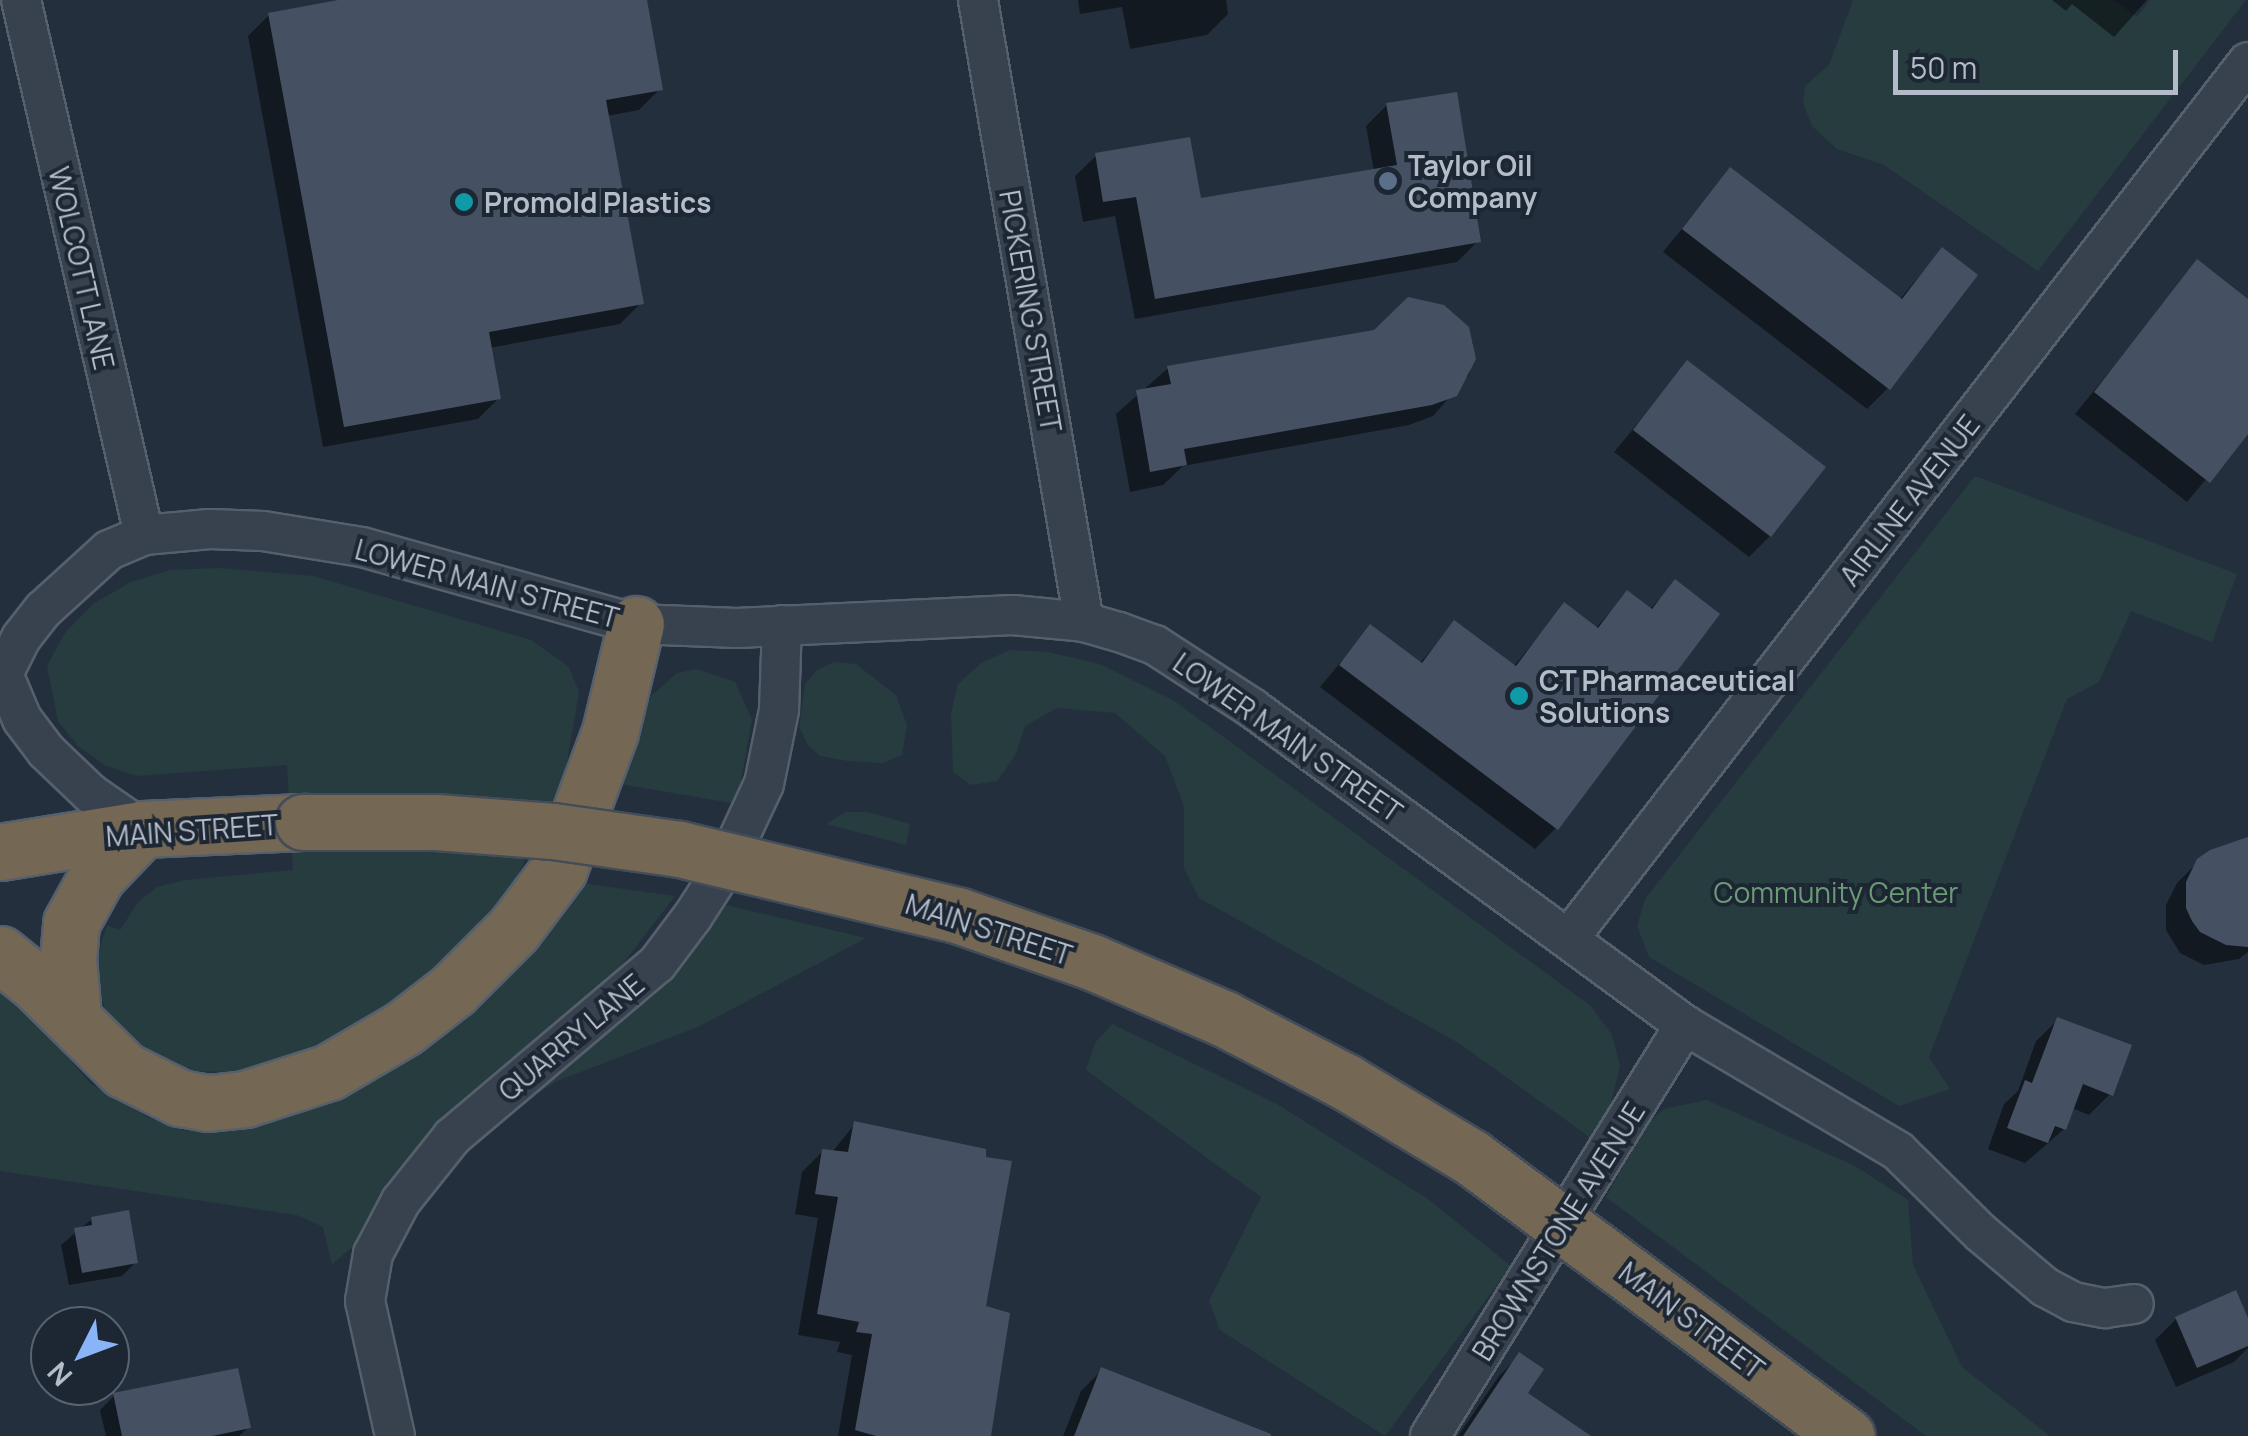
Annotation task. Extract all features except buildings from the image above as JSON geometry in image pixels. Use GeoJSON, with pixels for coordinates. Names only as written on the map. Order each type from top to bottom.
{"type":"FeatureCollection","features":[{"type":"Feature","properties":{"kind":"highway"},"geometry":{"type":"LineString","coordinates":[[0,954],[73,1018],[124,1070],[180,1098],[208,1103],[292,1088],[329,1072],[404,1028],[475,971],[560,869],[610,732],[636,624]]}},
{"type":"Feature","properties":{"kind":"highway","name":"MAIN STREET"},"geometry":{"type":"LineString","coordinates":[[0,852],[142,828],[436,822],[553,831],[680,849],[957,916],[1092,962],[1225,1019],[1346,1082],[1470,1157],[1847,1436]]}},
{"type":"Feature","properties":{"kind":"highway"},"geometry":{"type":"LineString","coordinates":[[73,1018],[68,959],[71,923],[97,876],[142,828]]}},
{"type":"Feature","properties":{"kind":"street","name":"WOLCOTT LANE"},"geometry":{"type":"LineString","coordinates":[[21,0],[144,535]]}},
{"type":"Feature","properties":{"kind":"street","name":"PICKERING STREET"},"geometry":{"type":"LineString","coordinates":[[978,0],[1084,622]]}},
{"type":"Feature","properties":{"kind":"street","name":"AIRLINE AVENUE"},"geometry":{"type":"LineString","coordinates":[[1569,938],[2248,62]]}},
{"type":"Feature","properties":{"kind":"street","name":"LOWER MAIN STREET"},"geometry":{"type":"LineString","coordinates":[[142,828],[91,794],[46,750],[22,720],[1,677],[22,638],[76,576],[110,550],[144,535],[210,529],[307,536],[419,562],[550,603],[636,624],[782,625],[1013,614],[1084,622],[1155,645],[1212,680],[1685,1025],[1898,1151],[1981,1233],[2045,1287],[2073,1302],[2106,1308],[2134,1304]]}},
{"type":"Feature","properties":{"kind":"street","name":"QUARRY LANE"},"geometry":{"type":"LineString","coordinates":[[396,1436],[365,1301],[373,1254],[402,1202],[452,1137],[658,964],[693,916],[726,865],[764,784],[779,710],[782,625]]}},
{"type":"Feature","properties":{"kind":"street","name":"BROWNSTONE AVENUE"},"geometry":{"type":"LineString","coordinates":[[1430,1436],[1685,1025]]}},
{"type":"Feature","properties":{"kind":"green space"},"geometry":{"type":"Polygon","coordinates":[[[1853,0],[2114,0],[2137,17],[2150,0],[2246,0],[2038,271],[1884,165],[1837,149],[1812,126],[1803,103],[1805,86],[1829,65],[1853,0]]]}},
{"type":"Feature","properties":{"kind":"green space","name":"Community Center"},"geometry":{"type":"Polygon","coordinates":[[[1975,476],[2237,574],[2212,642],[2131,611],[2099,682],[2067,699],[1929,1057],[1950,1089],[1899,1106],[1649,957],[1637,926],[1645,899],[1975,476]]]}},
{"type":"Feature","properties":{"kind":"green space"},"geometry":{"type":"Polygon","coordinates":[[[219,568],[313,576],[531,640],[569,667],[579,692],[565,774],[516,879],[470,940],[387,1010],[312,1052],[232,1072],[191,1071],[135,1047],[112,1024],[96,987],[98,953],[107,925],[120,930],[139,901],[157,887],[185,880],[293,870],[287,765],[137,776],[106,766],[78,746],[58,721],[47,666],[65,633],[93,604],[131,582],[171,570],[219,568]]]}},
{"type":"Feature","properties":{"kind":"green space"},"geometry":{"type":"Polygon","coordinates":[[[1010,650],[1048,652],[1100,664],[1173,700],[1591,1006],[1612,1035],[1620,1066],[1610,1106],[1592,1139],[1460,1044],[1199,898],[1184,868],[1184,806],[1165,756],[1115,713],[1057,708],[1025,726],[1015,756],[997,781],[971,785],[953,772],[951,713],[958,684],[981,663],[1010,650]]]}},
{"type":"Feature","properties":{"kind":"green space"},"geometry":{"type":"Polygon","coordinates":[[[834,662],[856,664],[896,695],[907,725],[902,755],[883,763],[848,761],[820,756],[808,745],[799,727],[805,684],[817,670],[834,662]]]}},
{"type":"Feature","properties":{"kind":"green space"},"geometry":{"type":"Polygon","coordinates":[[[697,669],[735,682],[752,719],[737,804],[620,784],[651,696],[677,673],[697,669]]]}},
{"type":"Feature","properties":{"kind":"green space"},"geometry":{"type":"Polygon","coordinates":[[[846,812],[868,812],[910,824],[906,845],[826,824],[846,812]]]}},
{"type":"Feature","properties":{"kind":"green space"},"geometry":{"type":"Polygon","coordinates":[[[574,882],[675,896],[615,974],[411,1154],[378,1226],[332,1264],[323,1227],[297,1215],[0,1171],[0,992],[45,1031],[91,1084],[147,1117],[185,1131],[233,1128],[322,1103],[420,1052],[485,991],[574,882]]]}},
{"type":"Feature","properties":{"kind":"green space"},"geometry":{"type":"Polygon","coordinates":[[[726,905],[866,938],[700,1026],[557,1081],[515,1108],[659,991],[726,905]]]}},
{"type":"Feature","properties":{"kind":"green space"},"geometry":{"type":"Polygon","coordinates":[[[1112,1024],[1277,1104],[1428,1199],[1511,1266],[1385,1436],[1220,1330],[1209,1301],[1261,1197],[1086,1070],[1095,1043],[1112,1024]]]}},
{"type":"Feature","properties":{"kind":"green space"},"geometry":{"type":"Polygon","coordinates":[[[1707,1100],[1855,1166],[1908,1200],[1913,1265],[1962,1367],[2050,1436],[1926,1436],[1606,1197],[1649,1122],[1664,1109],[1707,1100]]]}},
{"type":"Feature","properties":{"kind":"place","name":"Taylor Oil Company"},"geometry":{"type":"Point","coordinates":[1388,181]}},
{"type":"Feature","properties":{"kind":"place","name":"Promold Plastics"},"geometry":{"type":"Point","coordinates":[464,202]}},
{"type":"Feature","properties":{"kind":"place","name":"CT Pharmaceutical Solutions"},"geometry":{"type":"Point","coordinates":[1519,696]}}]}
